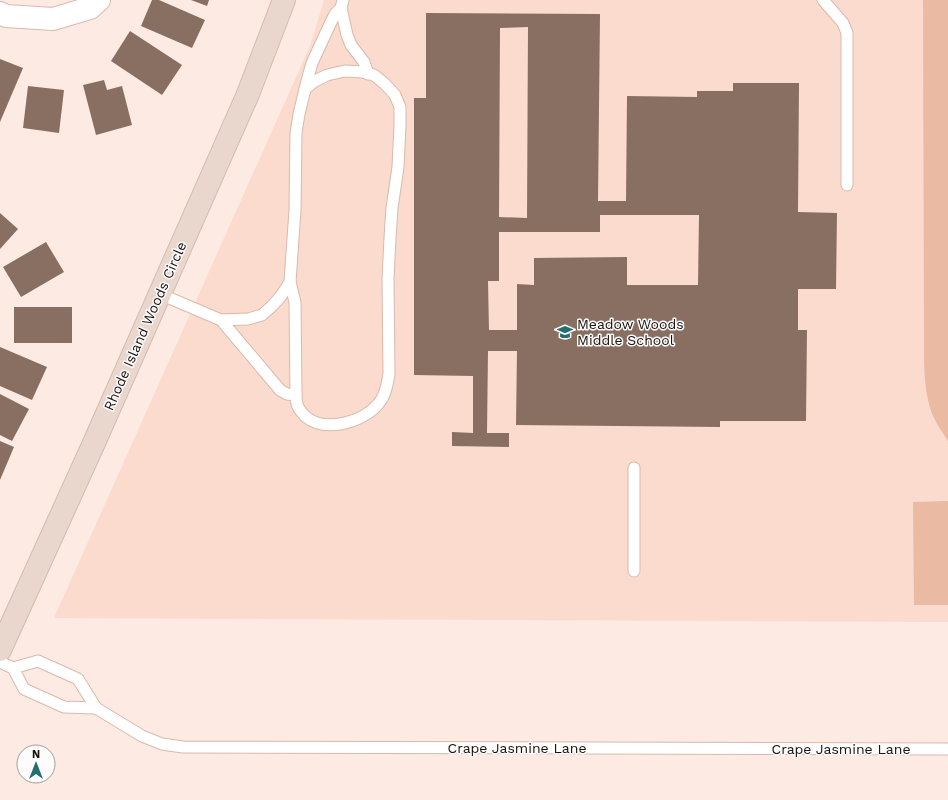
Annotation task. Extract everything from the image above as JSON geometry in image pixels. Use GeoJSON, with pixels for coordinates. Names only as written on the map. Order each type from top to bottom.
{"type":"FeatureCollection","features":[{"type":"Feature","properties":{"kind":"street"},"geometry":{"type":"LineString","coordinates":[[0,13],[6,16],[53,19],[90,8],[99,0]]}},
{"type":"Feature","properties":{"kind":"street","name":"Rhode Island Woods Circle"},"geometry":{"type":"LineString","coordinates":[[2,638],[94,443],[160,294],[248,94],[284,0]]}},
{"type":"Feature","properties":{"kind":"lane"},"geometry":{"type":"LineString","coordinates":[[823,0],[843,23],[847,33],[847,185]]}},
{"type":"Feature","properties":{"kind":"lane"},"geometry":{"type":"LineString","coordinates":[[342,4],[347,34],[351,45],[364,62],[368,74]]}},
{"type":"Feature","properties":{"kind":"lane"},"geometry":{"type":"LineString","coordinates":[[305,89],[315,81],[327,75],[345,71],[374,75],[395,95],[400,107],[398,167],[392,208],[388,279],[389,374],[387,388],[380,402],[369,413],[358,419],[336,424],[324,424],[308,418],[301,412],[297,404],[295,302],[290,282],[295,210],[296,133],[299,114],[305,89],[308,77],[312,63],[335,14],[342,4]]}},
{"type":"Feature","properties":{"kind":"lane"},"geometry":{"type":"LineString","coordinates":[[160,294],[221,320],[248,319],[262,315],[281,296],[290,282]]}},
{"type":"Feature","properties":{"kind":"lane"},"geometry":{"type":"LineString","coordinates":[[221,320],[280,390],[287,394],[296,395]]}},
{"type":"Feature","properties":{"kind":"lane"},"geometry":{"type":"LineString","coordinates":[[634,468],[634,571]]}},
{"type":"Feature","properties":{"kind":"lane","name":"Crape Jasmine Lane"},"geometry":{"type":"LineString","coordinates":[[96,708],[64,707],[24,689],[13,668],[38,661],[78,679],[96,708],[142,736],[162,744],[183,747],[948,749]]}},
{"type":"Feature","properties":{"kind":"lane"},"geometry":{"type":"LineString","coordinates":[[0,662],[13,668]]}},
{"type":"Feature","properties":{"kind":"shaded area","name":"Meadow Woods Middle School"},"geometry":{"type":"Polygon","coordinates":[[[324,0],[948,0],[948,622],[54,618],[310,46],[324,0]]]}},
{"type":"Feature","properties":{"kind":"shaded area"},"geometry":{"type":"Polygon","coordinates":[[[923,0],[948,0],[948,441],[933,416],[927,397],[925,376],[923,0]]]}},
{"type":"Feature","properties":{"kind":"shaded area"},"geometry":{"type":"Polygon","coordinates":[[[948,501],[948,605],[914,605],[913,502],[948,501]]]}},
{"type":"Feature","properties":{"kind":"building"},"geometry":{"type":"Polygon","coordinates":[[[152,0],[159,0],[205,20],[192,48],[141,26],[152,0]]]}},
{"type":"Feature","properties":{"kind":"building"},"geometry":{"type":"Polygon","coordinates":[[[191,0],[209,0],[207,6],[191,0]]]}},
{"type":"Feature","properties":{"kind":"building"},"geometry":{"type":"Polygon","coordinates":[[[426,13],[600,14],[598,201],[626,201],[627,96],[697,97],[697,91],[733,91],[733,83],[799,83],[798,212],[837,213],[836,289],[798,289],[798,330],[807,330],[806,421],[720,421],[720,427],[516,425],[517,351],[488,351],[487,433],[509,433],[509,447],[452,446],[452,432],[473,433],[473,376],[414,375],[414,98],[426,98],[426,13]],[[528,27],[500,28],[499,217],[527,218],[528,27]],[[600,215],[600,232],[499,232],[499,281],[488,281],[489,330],[517,330],[517,284],[534,285],[534,258],[627,257],[627,285],[698,285],[699,215],[600,215]]]}},
{"type":"Feature","properties":{"kind":"building"},"geometry":{"type":"Polygon","coordinates":[[[130,31],[182,65],[162,95],[111,61],[130,31]]]}},
{"type":"Feature","properties":{"kind":"building"},"geometry":{"type":"Polygon","coordinates":[[[0,59],[23,68],[0,122],[0,59]]]}},
{"type":"Feature","properties":{"kind":"building"},"geometry":{"type":"Polygon","coordinates":[[[104,80],[107,90],[122,86],[132,125],[96,135],[83,85],[104,80]]]}},
{"type":"Feature","properties":{"kind":"building"},"geometry":{"type":"Polygon","coordinates":[[[28,86],[64,90],[59,133],[23,128],[28,86]]]}},
{"type":"Feature","properties":{"kind":"building"},"geometry":{"type":"Polygon","coordinates":[[[0,213],[18,229],[0,249],[0,213]]]}},
{"type":"Feature","properties":{"kind":"building"},"geometry":{"type":"Polygon","coordinates":[[[46,242],[64,272],[21,297],[3,267],[46,242]]]}},
{"type":"Feature","properties":{"kind":"building"},"geometry":{"type":"Polygon","coordinates":[[[14,307],[72,307],[72,343],[14,343],[14,307]]]}},
{"type":"Feature","properties":{"kind":"building"},"geometry":{"type":"Polygon","coordinates":[[[0,347],[47,367],[32,400],[0,386],[0,347]]]}},
{"type":"Feature","properties":{"kind":"building"},"geometry":{"type":"Polygon","coordinates":[[[0,394],[29,409],[12,441],[0,435],[0,394]]]}},
{"type":"Feature","properties":{"kind":"building"},"geometry":{"type":"Polygon","coordinates":[[[0,441],[14,447],[0,480],[0,441]]]}},
{"type":"Feature","properties":{"kind":"place","name":"Meadow Woods Middle School"},"geometry":{"type":"Point","coordinates":[565,332]}}]}
